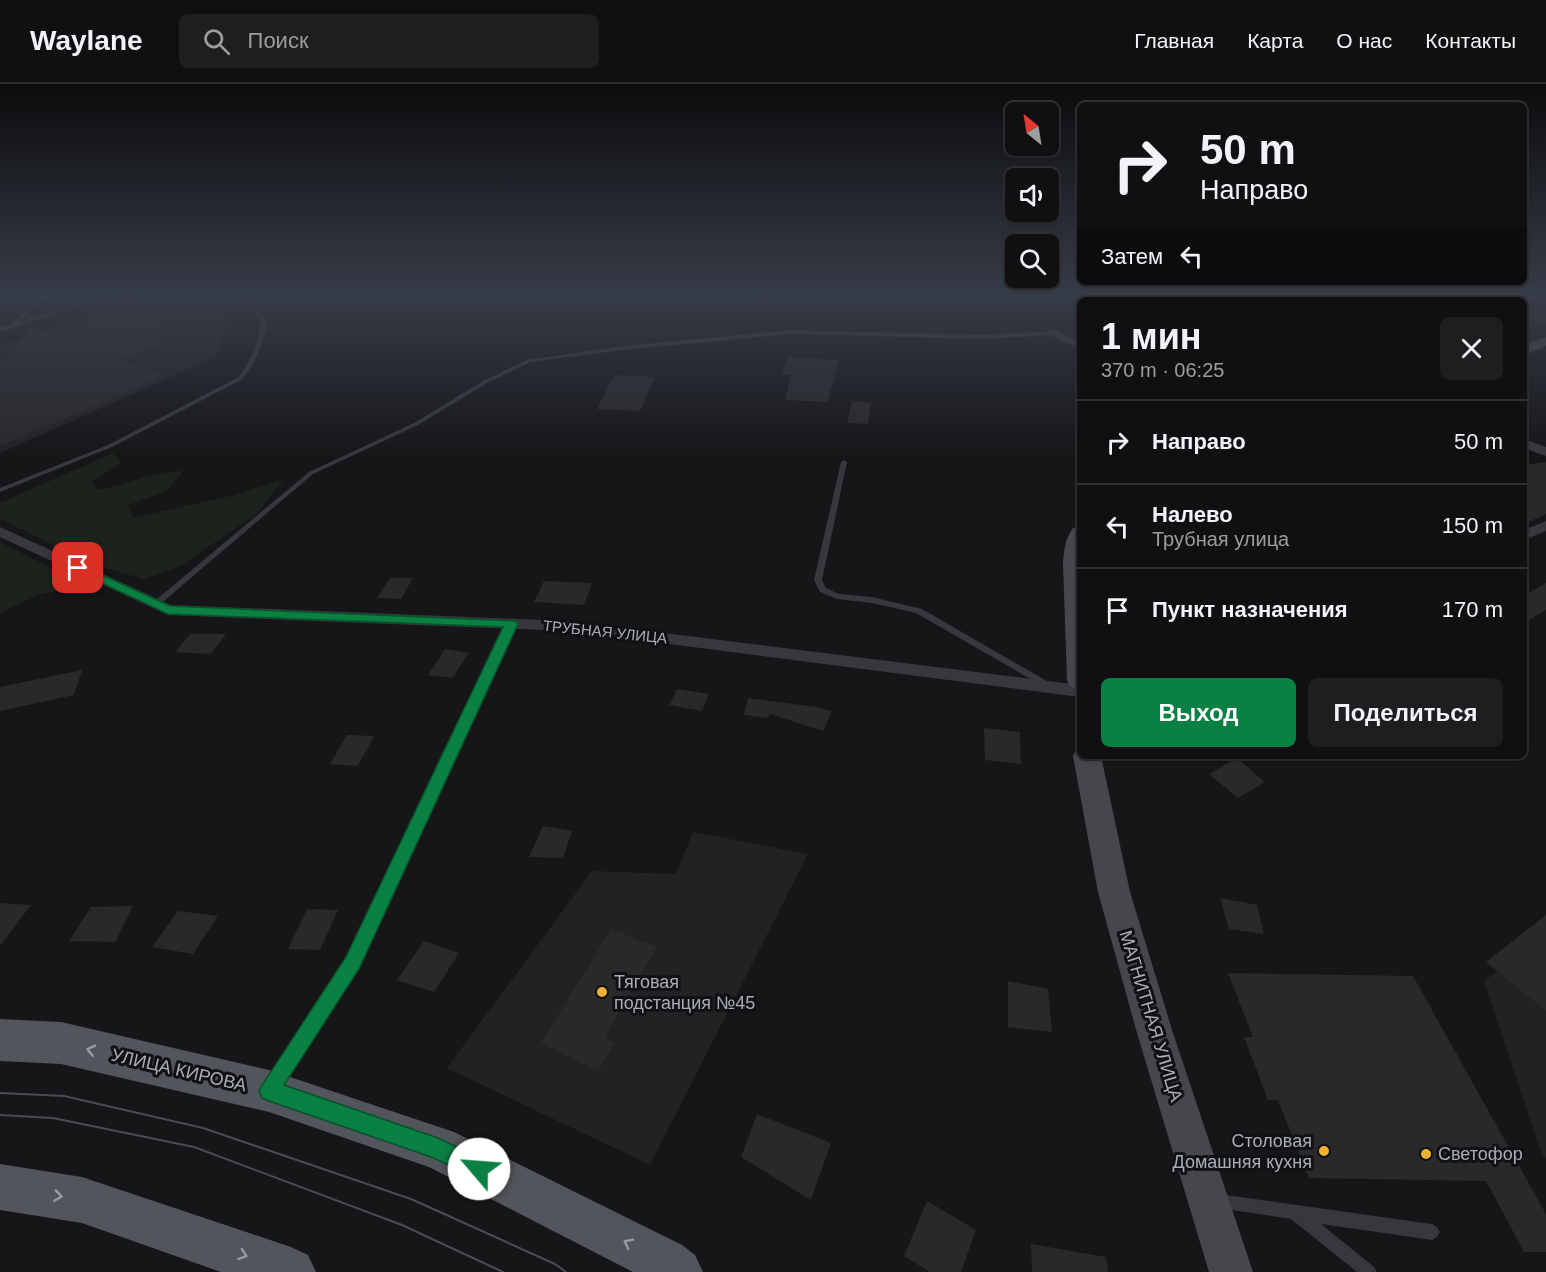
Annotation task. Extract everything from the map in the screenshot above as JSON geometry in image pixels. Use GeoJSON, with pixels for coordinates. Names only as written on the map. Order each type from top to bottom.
{"type":"FeatureCollection","features":[{"type":"Feature","properties":{"kind":"main road","name":"УЛИЦА КИРОВА"},"geometry":{"type":"LineString","coordinates":[[0,1040],[61,1043],[269,1090],[438,1148],[654,1257],[678,1272]]}},
{"type":"Feature","properties":{"kind":"main road"},"geometry":{"type":"LineString","coordinates":[[0,1186],[82,1200],[291,1272]]}},
{"type":"Feature","properties":{"kind":"street"},"geometry":{"type":"LineString","coordinates":[[1527,444],[1546,452]]}},
{"type":"Feature","properties":{"kind":"street"},"geometry":{"type":"LineString","coordinates":[[1527,534],[1546,525]]}},
{"type":"Feature","properties":{"kind":"street","name":"ТРУБНАЯ УЛИЦА"},"geometry":{"type":"LineString","coordinates":[[0,531],[168,610],[569,626],[1077,691]]}},
{"type":"Feature","properties":{"kind":"street"},"geometry":{"type":"LineString","coordinates":[[1077,539],[1074,563],[1077,622]]}},
{"type":"Feature","properties":{"kind":"street","name":"МАГНИТНАЯ УЛИЦА"},"geometry":{"type":"LineString","coordinates":[[1088,759],[1114,892],[1155,1033],[1231,1272]]}},
{"type":"Feature","properties":{"kind":"lane"},"geometry":{"type":"LineString","coordinates":[[0,490],[110,446],[244,375],[256,347]]}},
{"type":"Feature","properties":{"kind":"lane"},"geometry":{"type":"LineString","coordinates":[[155,604],[311,473],[416,424],[485,382],[529,361],[628,347]]}},
{"type":"Feature","properties":{"kind":"lane"},"geometry":{"type":"LineString","coordinates":[[843,462],[818,580],[822,590],[837,596],[872,600],[919,611],[1052,687]]}},
{"type":"Feature","properties":{"kind":"lane"},"geometry":{"type":"LineString","coordinates":[[269,1090],[352,963],[512,624]]}},
{"type":"Feature","properties":{"kind":"lane"},"geometry":{"type":"LineString","coordinates":[[1208,1200],[1432,1232]]}},
{"type":"Feature","properties":{"kind":"lane"},"geometry":{"type":"LineString","coordinates":[[1294,1212],[1370,1272]]}},
{"type":"Feature","properties":{"kind":"shaded area"},"geometry":{"type":"Polygon","coordinates":[[[0,347],[219,347],[216,357],[0,453],[0,347]]]}},
{"type":"Feature","properties":{"kind":"shaded area"},"geometry":{"type":"Polygon","coordinates":[[[113,453],[121,463],[91,482],[98,490],[162,473],[183,471],[167,491],[128,505],[133,518],[234,495],[283,480],[257,514],[179,567],[144,579],[97,566],[0,519],[0,503],[113,453]]]}},
{"type":"Feature","properties":{"kind":"shaded area"},"geometry":{"type":"Polygon","coordinates":[[[0,542],[76,581],[73,588],[38,595],[0,613],[0,542]]]}},
{"type":"Feature","properties":{"kind":"shaded area"},"geometry":{"type":"Polygon","coordinates":[[[693,832],[808,854],[650,1165],[447,1068],[592,871],[676,874],[693,832]]]}},
{"type":"Feature","properties":{"kind":"shaded area"},"geometry":{"type":"Polygon","coordinates":[[[1546,935],[1546,1158],[1542,1155],[1484,981],[1546,935]]]}},
{"type":"Feature","properties":{"kind":"building"},"geometry":{"type":"Polygon","coordinates":[[[14,347],[152,347],[120,360],[164,376],[0,446],[0,357],[6,358],[14,347]]]}},
{"type":"Feature","properties":{"kind":"building"},"geometry":{"type":"Polygon","coordinates":[[[788,357],[839,360],[828,402],[785,400],[791,375],[781,375],[788,357]]]}},
{"type":"Feature","properties":{"kind":"building"},"geometry":{"type":"Polygon","coordinates":[[[614,375],[655,377],[640,411],[597,409],[614,375]]]}},
{"type":"Feature","properties":{"kind":"building"},"geometry":{"type":"Polygon","coordinates":[[[852,401],[871,403],[868,424],[847,423],[852,401]]]}},
{"type":"Feature","properties":{"kind":"building"},"geometry":{"type":"Polygon","coordinates":[[[1546,462],[1546,514],[1527,523],[1527,465],[1546,462]]]}},
{"type":"Feature","properties":{"kind":"building"},"geometry":{"type":"Polygon","coordinates":[[[390,578],[413,578],[401,599],[377,598],[390,578]]]}},
{"type":"Feature","properties":{"kind":"building"},"geometry":{"type":"Polygon","coordinates":[[[544,581],[592,583],[584,605],[534,602],[544,581]]]}},
{"type":"Feature","properties":{"kind":"building"},"geometry":{"type":"Polygon","coordinates":[[[1546,583],[1546,610],[1527,621],[1527,594],[1546,583]]]}},
{"type":"Feature","properties":{"kind":"building"},"geometry":{"type":"Polygon","coordinates":[[[190,634],[226,634],[211,654],[175,652],[190,634]]]}},
{"type":"Feature","properties":{"kind":"building"},"geometry":{"type":"Polygon","coordinates":[[[445,649],[469,653],[452,678],[428,675],[445,649]]]}},
{"type":"Feature","properties":{"kind":"building"},"geometry":{"type":"Polygon","coordinates":[[[82,670],[74,695],[0,711],[0,687],[82,670]]]}},
{"type":"Feature","properties":{"kind":"building"},"geometry":{"type":"Polygon","coordinates":[[[677,689],[709,694],[702,711],[669,705],[677,689]]]}},
{"type":"Feature","properties":{"kind":"building"},"geometry":{"type":"Polygon","coordinates":[[[748,698],[832,711],[823,731],[770,714],[768,718],[744,715],[748,698]]]}},
{"type":"Feature","properties":{"kind":"building"},"geometry":{"type":"Polygon","coordinates":[[[984,728],[1020,732],[1021,764],[985,760],[984,728]]]}},
{"type":"Feature","properties":{"kind":"building"},"geometry":{"type":"Polygon","coordinates":[[[347,735],[374,736],[358,766],[330,764],[347,735]]]}},
{"type":"Feature","properties":{"kind":"building"},"geometry":{"type":"Polygon","coordinates":[[[1238,759],[1265,782],[1238,798],[1209,774],[1238,759]]]}},
{"type":"Feature","properties":{"kind":"building"},"geometry":{"type":"Polygon","coordinates":[[[543,826],[572,831],[563,858],[529,857],[543,826]]]}},
{"type":"Feature","properties":{"kind":"building"},"geometry":{"type":"Polygon","coordinates":[[[1220,898],[1257,905],[1264,934],[1229,929],[1220,898]]]}},
{"type":"Feature","properties":{"kind":"building"},"geometry":{"type":"Polygon","coordinates":[[[0,903],[31,905],[0,946],[0,903]]]}},
{"type":"Feature","properties":{"kind":"building"},"geometry":{"type":"Polygon","coordinates":[[[133,906],[115,942],[69,941],[91,907],[133,906]]]}},
{"type":"Feature","properties":{"kind":"building"},"geometry":{"type":"Polygon","coordinates":[[[307,909],[338,910],[320,950],[288,949],[307,909]]]}},
{"type":"Feature","properties":{"kind":"building"},"geometry":{"type":"Polygon","coordinates":[[[178,911],[218,916],[193,954],[152,947],[178,911]]]}},
{"type":"Feature","properties":{"kind":"building"},"geometry":{"type":"Polygon","coordinates":[[[1546,915],[1546,1011],[1486,962],[1546,915]]]}},
{"type":"Feature","properties":{"kind":"building","name":"Тяговая подстанция №45"},"geometry":{"type":"Polygon","coordinates":[[[611,929],[657,947],[605,1038],[615,1043],[598,1071],[541,1043],[611,929]]]}},
{"type":"Feature","properties":{"kind":"building"},"geometry":{"type":"Polygon","coordinates":[[[424,941],[459,953],[434,992],[397,980],[424,941]]]}},
{"type":"Feature","properties":{"kind":"building"},"geometry":{"type":"Polygon","coordinates":[[[1228,973],[1413,976],[1546,1214],[1546,1252],[1524,1252],[1486,1181],[1309,1178],[1278,1100],[1268,1100],[1244,1037],[1253,1037],[1228,973]]]}},
{"type":"Feature","properties":{"kind":"building"},"geometry":{"type":"Polygon","coordinates":[[[1008,981],[1048,989],[1052,1032],[1008,1027],[1008,981]]]}},
{"type":"Feature","properties":{"kind":"building"},"geometry":{"type":"Polygon","coordinates":[[[757,1114],[831,1143],[811,1200],[741,1157],[757,1114]]]}},
{"type":"Feature","properties":{"kind":"building"},"geometry":{"type":"Polygon","coordinates":[[[927,1201],[976,1230],[961,1272],[930,1272],[904,1256],[927,1201]]]}},
{"type":"Feature","properties":{"kind":"building"},"geometry":{"type":"Polygon","coordinates":[[[1031,1244],[1106,1257],[1108,1272],[1032,1272],[1031,1244]]]}},
{"type":"Feature","properties":{"kind":"tram line"},"geometry":{"type":"LineString","coordinates":[[0,1093],[64,1096],[203,1128],[411,1199],[555,1264],[566,1272]]}},
{"type":"Feature","properties":{"kind":"tram line"},"geometry":{"type":"LineString","coordinates":[[0,1115],[53,1118],[194,1147],[402,1225],[503,1272]]}},
{"type":"Feature","properties":{"kind":"place","name":"Тяговая подстанция №45"},"geometry":{"type":"Point","coordinates":[602,992]}},
{"type":"Feature","properties":{"kind":"place","name":"Столовая Домашняя кухня"},"geometry":{"type":"Point","coordinates":[1324,1151]}},
{"type":"Feature","properties":{"kind":"place","name":"Светофор"},"geometry":{"type":"Point","coordinates":[1426,1154]}},
{"type":"Feature","properties":{"kind":"route"},"geometry":{"type":"LineString","coordinates":[[78,568],[168,610],[512,624],[352,963],[269,1090],[438,1148],[479,1169]]}}]}
